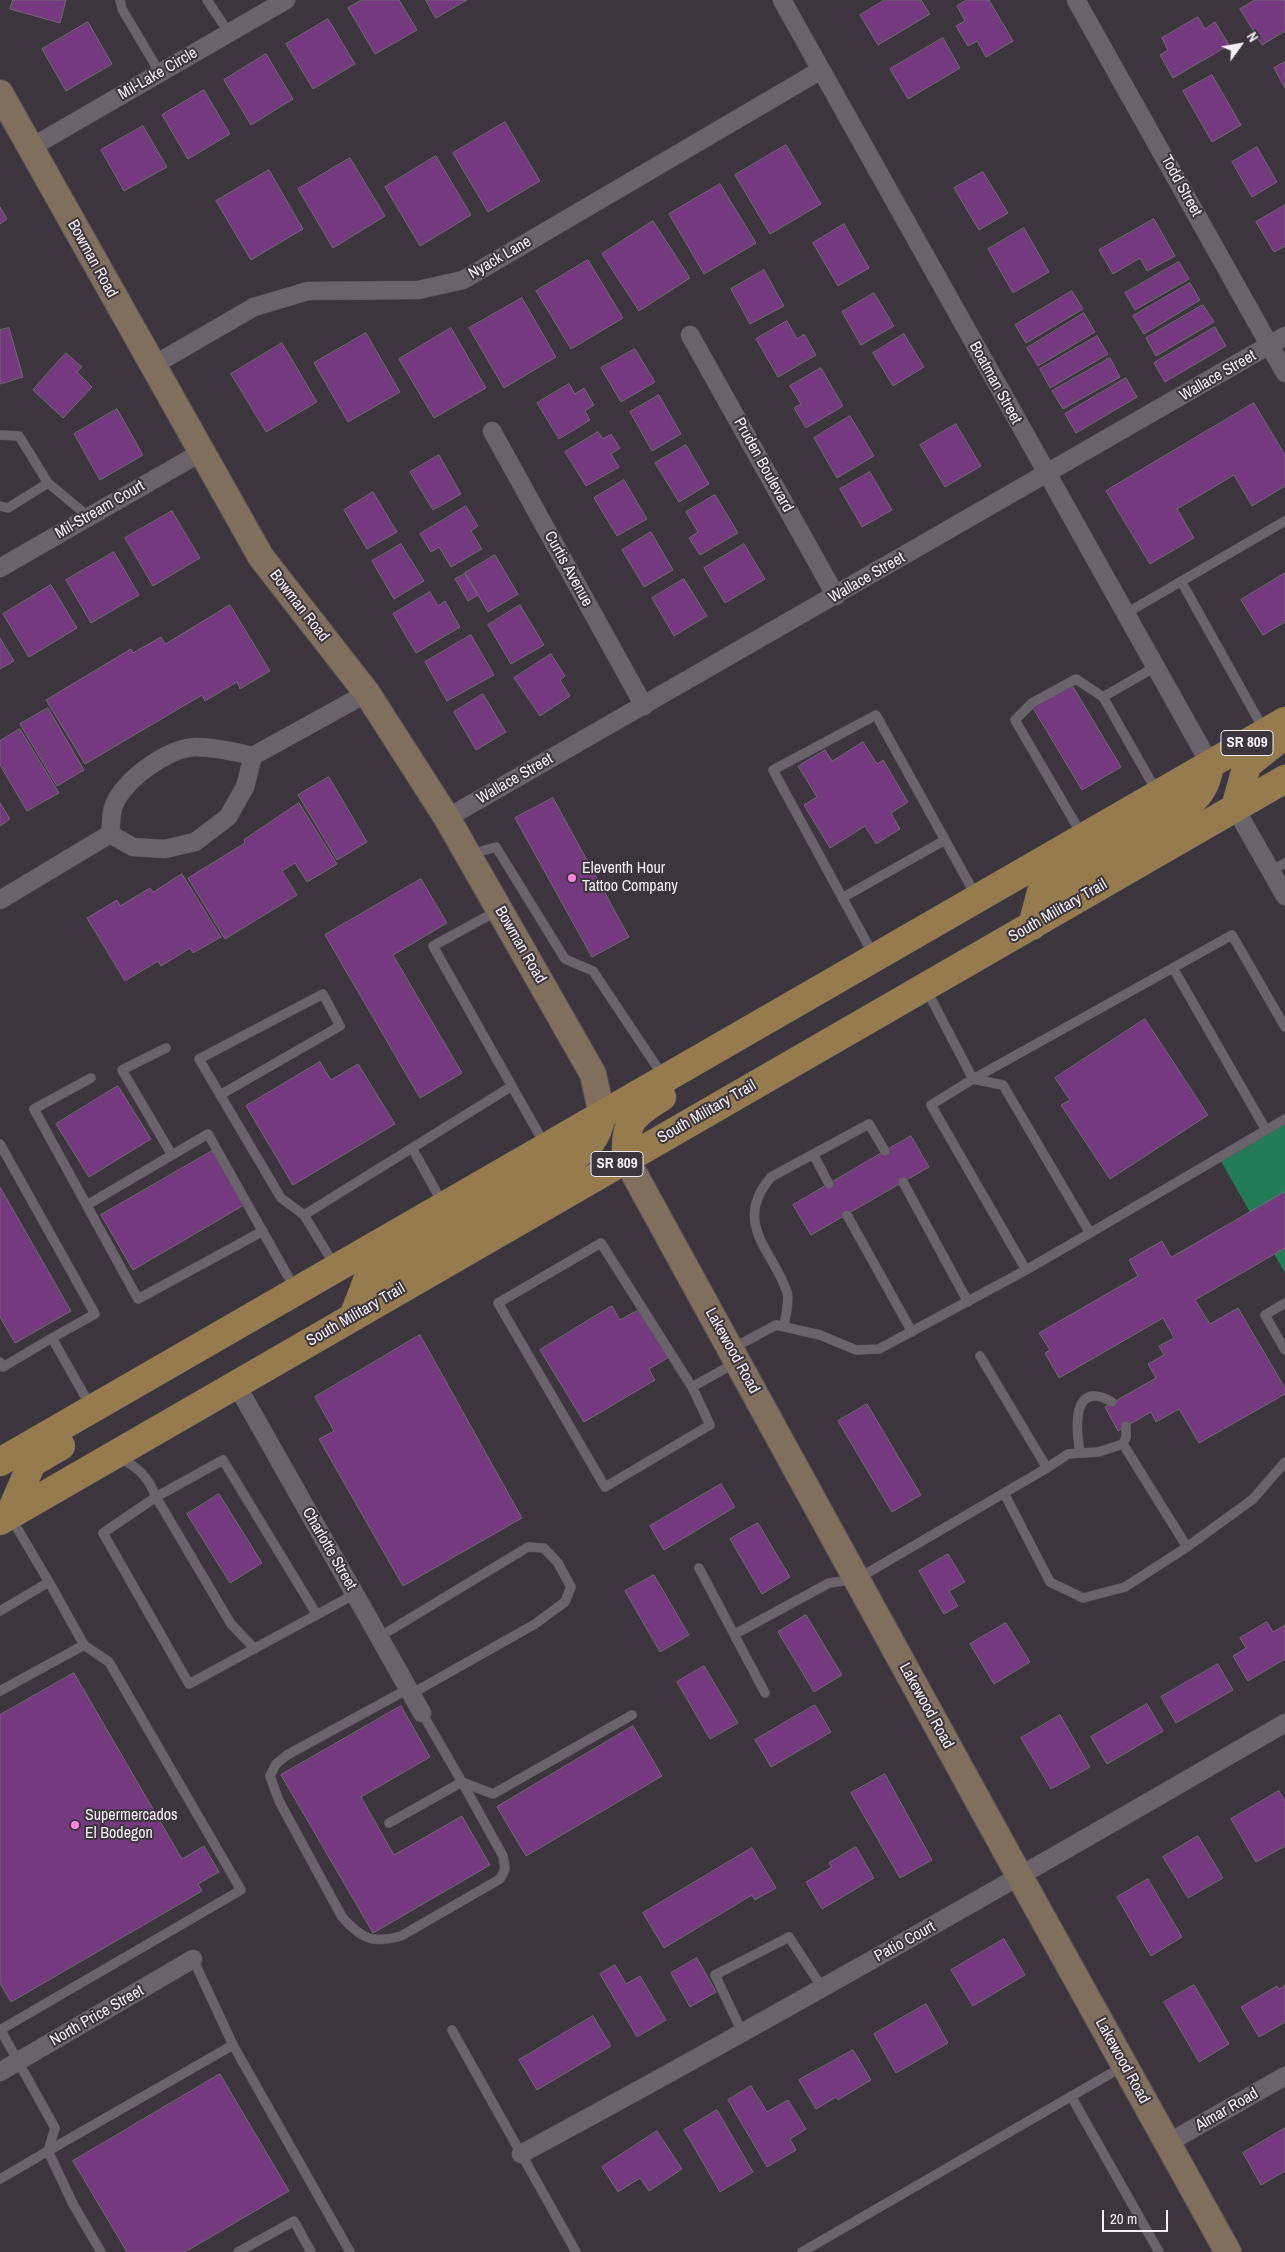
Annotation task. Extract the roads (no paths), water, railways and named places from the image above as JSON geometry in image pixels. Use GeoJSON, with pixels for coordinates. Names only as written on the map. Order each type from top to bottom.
{"type":"FeatureCollection","features":[{"type":"Feature","properties":{"kind":"main road","name":"SR 809"},"geometry":{"type":"LineString","coordinates":[[0,1462],[1210,764],[1278,730]]}},
{"type":"Feature","properties":{"kind":"main road"},"geometry":{"type":"LineString","coordinates":[[1235,808],[1247,765],[1269,745],[1278,730]]}},
{"type":"Feature","properties":{"kind":"main road"},"geometry":{"type":"LineString","coordinates":[[1032,926],[1041,892],[1067,875],[1181,811],[1204,788],[1210,764]]}},
{"type":"Feature","properties":{"kind":"main road","name":"South Military Trail"},"geometry":{"type":"LineString","coordinates":[[5,1518],[1285,780]]}},
{"type":"Feature","properties":{"kind":"main road"},"geometry":{"type":"LineString","coordinates":[[626,1159],[626,1138],[633,1117],[640,1110],[824,999],[847,974]]}},
{"type":"Feature","properties":{"kind":"main road"},"geometry":{"type":"LineString","coordinates":[[353,1317],[368,1278],[569,1161],[590,1146],[600,1128],[602,1115]]}},
{"type":"Feature","properties":{"kind":"main road"},"geometry":{"type":"LineString","coordinates":[[5,1518],[32,1462],[287,1314],[296,1291]]}},
{"type":"Feature","properties":{"kind":"street","name":"Mil-Lake Circle"},"geometry":{"type":"LineString","coordinates":[[30,148],[286,0]]}},
{"type":"Feature","properties":{"kind":"street","name":"Boatman Street"},"geometry":{"type":"LineString","coordinates":[[782,0],[1210,764]]}},
{"type":"Feature","properties":{"kind":"street","name":"Todd Street"},"geometry":{"type":"LineString","coordinates":[[1076,0],[1285,373]]}},
{"type":"Feature","properties":{"kind":"street","name":"Nyack Lane"},"geometry":{"type":"LineString","coordinates":[[152,366],[254,307],[308,291],[418,290],[463,280],[821,70]]}},
{"type":"Feature","properties":{"kind":"street","name":"Bowman Road"},"geometry":{"type":"LineString","coordinates":[[0,93],[200,453],[261,557],[367,693],[469,855],[593,1074],[602,1115]]}},
{"type":"Feature","properties":{"kind":"street","name":"Pruden Boulevard"},"geometry":{"type":"LineString","coordinates":[[690,335],[836,596]]}},
{"type":"Feature","properties":{"kind":"street","name":"Wallace Street"},"geometry":{"type":"LineString","coordinates":[[447,818],[836,596],[1285,336]]}},
{"type":"Feature","properties":{"kind":"street","name":"Curtis Avenue"},"geometry":{"type":"LineString","coordinates":[[492,431],[644,706]]}},
{"type":"Feature","properties":{"kind":"street","name":"Mil-Stream Court"},"geometry":{"type":"LineString","coordinates":[[0,568],[200,453]]}},
{"type":"Feature","properties":{"kind":"street"},"geometry":{"type":"LineString","coordinates":[[110,834],[113,807],[140,772],[162,758],[194,747],[223,749],[253,756],[367,693]]}},
{"type":"Feature","properties":{"kind":"street"},"geometry":{"type":"LineString","coordinates":[[110,834],[133,847],[166,849],[195,842],[228,816],[245,787],[253,756]]}},
{"type":"Feature","properties":{"kind":"street"},"geometry":{"type":"LineString","coordinates":[[1235,808],[1278,867],[1285,896]]}},
{"type":"Feature","properties":{"kind":"street"},"geometry":{"type":"LineString","coordinates":[[0,900],[110,834]]}},
{"type":"Feature","properties":{"kind":"street","name":"Lakewood Road"},"geometry":{"type":"LineString","coordinates":[[626,1159],[1020,1878],[1228,2252]]}},
{"type":"Feature","properties":{"kind":"street","name":"Charlotte Street"},"geometry":{"type":"LineString","coordinates":[[236,1384],[422,1713]]}},
{"type":"Feature","properties":{"kind":"street","name":"Patio Court"},"geometry":{"type":"LineString","coordinates":[[521,2154],[743,2034],[1020,1878],[1285,1723]]}},
{"type":"Feature","properties":{"kind":"street","name":"North Price Street"},"geometry":{"type":"LineString","coordinates":[[0,2072],[194,1959]]}},
{"type":"Feature","properties":{"kind":"street","name":"Almar Road"},"geometry":{"type":"LineString","coordinates":[[1168,2143],[1285,2076]]}},
{"type":"Feature","properties":{"kind":"lane"},"geometry":{"type":"LineString","coordinates":[[120,0],[122,9],[160,73]]}},
{"type":"Feature","properties":{"kind":"lane"},"geometry":{"type":"LineString","coordinates":[[207,0],[229,33]]}},
{"type":"Feature","properties":{"kind":"lane"},"geometry":{"type":"LineString","coordinates":[[0,435],[19,436],[48,483],[89,517]]}},
{"type":"Feature","properties":{"kind":"lane"},"geometry":{"type":"LineString","coordinates":[[0,506],[8,508],[48,483]]}},
{"type":"Feature","properties":{"kind":"lane"},"geometry":{"type":"LineString","coordinates":[[1125,614],[1285,521]]}},
{"type":"Feature","properties":{"kind":"lane"},"geometry":{"type":"LineString","coordinates":[[1181,581],[1278,730]]}},
{"type":"Feature","properties":{"kind":"lane"},"geometry":{"type":"LineString","coordinates":[[1103,697],[1155,667]]}},
{"type":"Feature","properties":{"kind":"lane"},"geometry":{"type":"LineString","coordinates":[[1083,838],[1015,720],[1032,703],[1076,680],[1103,697],[1158,794]]}},
{"type":"Feature","properties":{"kind":"lane"},"geometry":{"type":"LineString","coordinates":[[875,958],[773,770],[876,715],[977,899]]}},
{"type":"Feature","properties":{"kind":"lane"},"geometry":{"type":"LineString","coordinates":[[842,898],[945,840]]}},
{"type":"Feature","properties":{"kind":"lane"},"geometry":{"type":"LineString","coordinates":[[469,855],[496,847],[566,959],[593,971],[664,1079]]}},
{"type":"Feature","properties":{"kind":"lane"},"geometry":{"type":"LineString","coordinates":[[499,909],[432,946],[546,1147]]}},
{"type":"Feature","properties":{"kind":"lane"},"geometry":{"type":"LineString","coordinates":[[1026,1270],[931,1105],[972,1079],[1232,935],[1285,1027]]}},
{"type":"Feature","properties":{"kind":"lane"},"geometry":{"type":"LineString","coordinates":[[1173,968],[1266,1130]]}},
{"type":"Feature","properties":{"kind":"lane"},"geometry":{"type":"LineString","coordinates":[[925,987],[972,1079]]}},
{"type":"Feature","properties":{"kind":"lane"},"geometry":{"type":"LineString","coordinates":[[220,1094],[340,1026],[323,994],[199,1059],[282,1198],[304,1214],[336,1268]]}},
{"type":"Feature","properties":{"kind":"lane"},"geometry":{"type":"LineString","coordinates":[[166,1048],[122,1070],[172,1154]]}},
{"type":"Feature","properties":{"kind":"lane"},"geometry":{"type":"LineString","coordinates":[[91,1078],[34,1109],[138,1299],[263,1231]]}},
{"type":"Feature","properties":{"kind":"lane"},"geometry":{"type":"LineString","coordinates":[[972,1079],[1003,1085],[1090,1233]]}},
{"type":"Feature","properties":{"kind":"lane"},"geometry":{"type":"LineString","coordinates":[[304,1214],[512,1086]]}},
{"type":"Feature","properties":{"kind":"lane"},"geometry":{"type":"LineString","coordinates":[[692,1388],[776,1325],[820,1335],[856,1350],[879,1349],[1026,1270],[1285,1119]]}},
{"type":"Feature","properties":{"kind":"lane"},"geometry":{"type":"LineString","coordinates":[[784,1327],[788,1294],[754,1226],[754,1205],[760,1189],[771,1177],[870,1124],[885,1151]]}},
{"type":"Feature","properties":{"kind":"lane"},"geometry":{"type":"LineString","coordinates":[[87,1205],[208,1134],[296,1291]]}},
{"type":"Feature","properties":{"kind":"lane"},"geometry":{"type":"LineString","coordinates":[[0,1144],[95,1314],[3,1367],[0,1362]]}},
{"type":"Feature","properties":{"kind":"lane"},"geometry":{"type":"LineString","coordinates":[[412,1148],[444,1206]]}},
{"type":"Feature","properties":{"kind":"lane"},"geometry":{"type":"LineString","coordinates":[[813,1154],[829,1184]]}},
{"type":"Feature","properties":{"kind":"lane"},"geometry":{"type":"LineString","coordinates":[[903,1182],[968,1302]]}},
{"type":"Feature","properties":{"kind":"lane"},"geometry":{"type":"LineString","coordinates":[[847,1215],[912,1332]]}},
{"type":"Feature","properties":{"kind":"lane"},"geometry":{"type":"LineString","coordinates":[[601,1243],[692,1388],[710,1425],[605,1487],[498,1304],[601,1243]]}},
{"type":"Feature","properties":{"kind":"lane"},"geometry":{"type":"LineString","coordinates":[[1285,1303],[1265,1315],[1285,1350]]}},
{"type":"Feature","properties":{"kind":"lane"},"geometry":{"type":"LineString","coordinates":[[52,1338],[92,1409]]}},
{"type":"Feature","properties":{"kind":"lane"},"geometry":{"type":"LineString","coordinates":[[980,1356],[1047,1468]]}},
{"type":"Feature","properties":{"kind":"lane"},"geometry":{"type":"LineString","coordinates":[[1080,1453],[1077,1414],[1082,1404],[1088,1398],[1096,1396],[1112,1402]]}},
{"type":"Feature","properties":{"kind":"lane"},"geometry":{"type":"LineString","coordinates":[[735,1634],[829,1583],[857,1579],[1068,1454],[1098,1452],[1123,1444],[1126,1437],[1126,1426]]}},
{"type":"Feature","properties":{"kind":"lane"},"geometry":{"type":"LineString","coordinates":[[1123,1444],[1187,1547]]}},
{"type":"Feature","properties":{"kind":"lane"},"geometry":{"type":"LineString","coordinates":[[115,1454],[137,1467],[149,1479],[156,1497],[231,1624],[255,1649]]}},
{"type":"Feature","properties":{"kind":"lane"},"geometry":{"type":"LineString","coordinates":[[317,1615],[224,1460],[156,1497],[103,1533],[189,1684],[255,1649],[317,1615],[355,1594]]}},
{"type":"Feature","properties":{"kind":"lane"},"geometry":{"type":"LineString","coordinates":[[1004,1493],[1050,1582],[1083,1598],[1125,1587],[1187,1547],[1253,1499],[1285,1462]]}},
{"type":"Feature","properties":{"kind":"lane"},"geometry":{"type":"LineString","coordinates":[[5,1518],[49,1582],[84,1645],[109,1662],[241,1890],[0,2030],[55,2128],[48,2151],[73,2204],[101,2252]]}},
{"type":"Feature","properties":{"kind":"lane"},"geometry":{"type":"LineString","coordinates":[[379,1637],[528,1546],[544,1548],[558,1563],[571,1587],[565,1602],[535,1624],[450,1674],[410,1692],[288,1755],[276,1764],[270,1776],[272,1787],[283,1809],[342,1916],[355,1931],[369,1939],[384,1940],[401,1936],[500,1879],[505,1869],[503,1856],[422,1713]]}},
{"type":"Feature","properties":{"kind":"lane"},"geometry":{"type":"LineString","coordinates":[[699,1568],[764,1693]]}},
{"type":"Feature","properties":{"kind":"lane"},"geometry":{"type":"LineString","coordinates":[[0,1611],[49,1582]]}},
{"type":"Feature","properties":{"kind":"lane"},"geometry":{"type":"LineString","coordinates":[[0,1691],[84,1645]]}},
{"type":"Feature","properties":{"kind":"lane"},"geometry":{"type":"LineString","coordinates":[[462,1782],[493,1794],[632,1715]]}},
{"type":"Feature","properties":{"kind":"lane"},"geometry":{"type":"LineString","coordinates":[[389,1823],[462,1782]]}},
{"type":"Feature","properties":{"kind":"lane"},"geometry":{"type":"LineString","coordinates":[[743,2034],[715,1975],[789,1937],[823,1989]]}},
{"type":"Feature","properties":{"kind":"lane"},"geometry":{"type":"LineString","coordinates":[[194,1959],[233,2045],[350,2252]]}},
{"type":"Feature","properties":{"kind":"lane"},"geometry":{"type":"LineString","coordinates":[[452,2030],[576,2252]]}},
{"type":"Feature","properties":{"kind":"lane"},"geometry":{"type":"LineString","coordinates":[[0,2179],[233,2045]]}},
{"type":"Feature","properties":{"kind":"lane"},"geometry":{"type":"LineString","coordinates":[[802,2252],[1125,2066]]}},
{"type":"Feature","properties":{"kind":"lane"},"geometry":{"type":"LineString","coordinates":[[1071,2096],[1159,2252]]}},
{"type":"Feature","properties":{"kind":"lane"},"geometry":{"type":"LineString","coordinates":[[238,2252],[294,2221],[311,2252]]}},
{"type":"Feature","properties":{"kind":"place","name":"Eleventh Hour Tattoo Company"},"geometry":{"type":"Point","coordinates":[572,878]}},
{"type":"Feature","properties":{"kind":"place","name":"Supermercados El Bodegon"},"geometry":{"type":"Point","coordinates":[75,1825]}}]}
